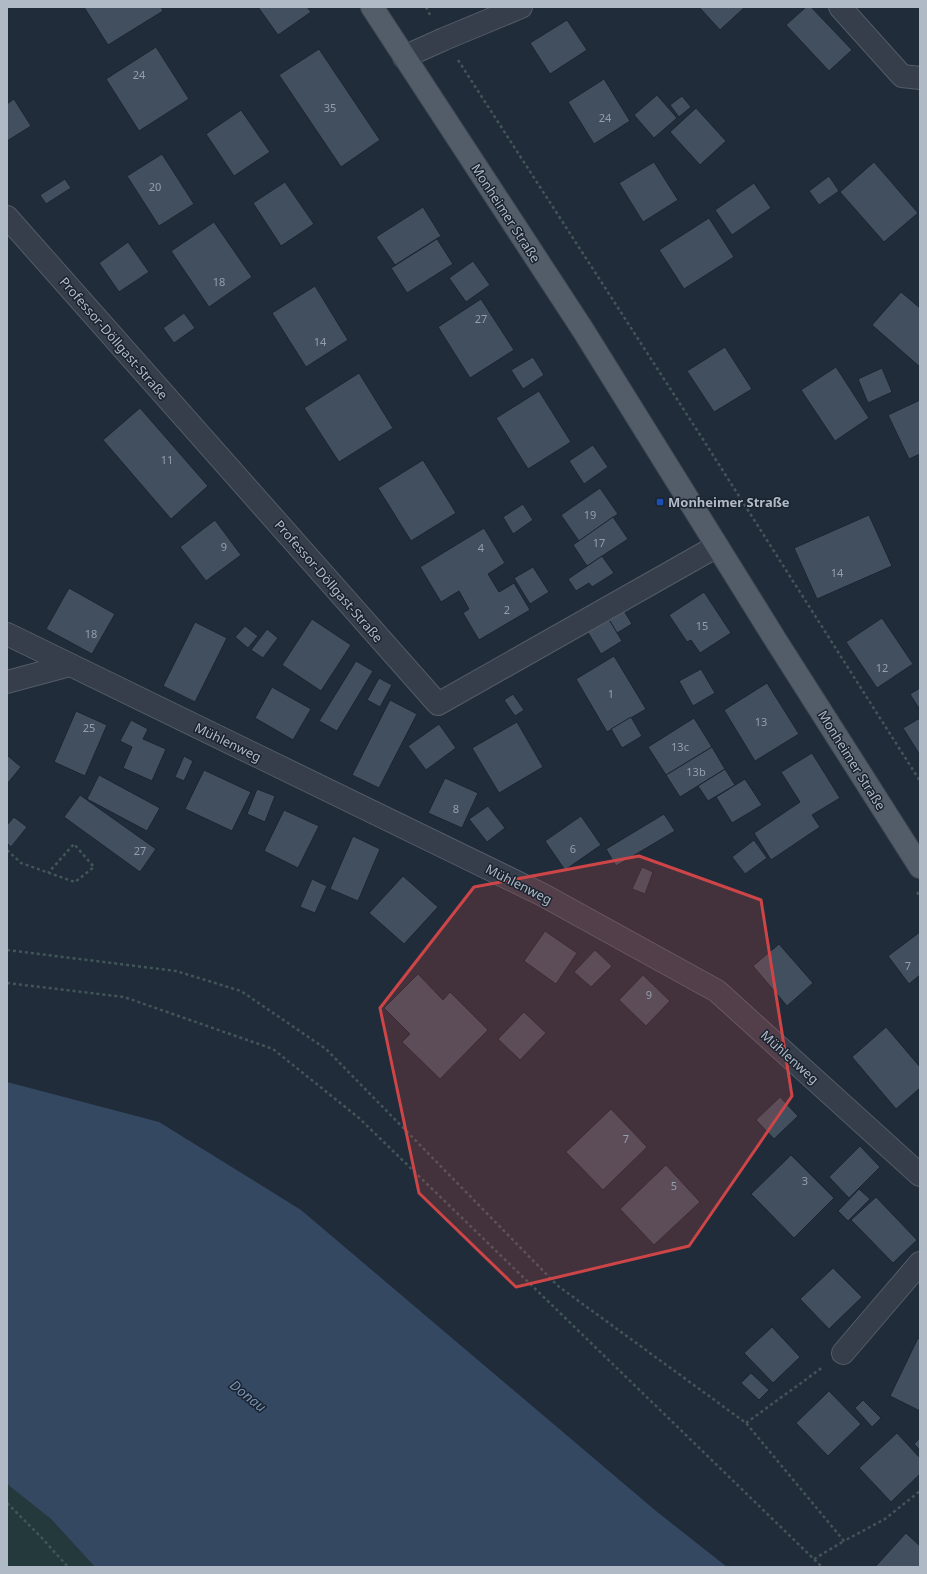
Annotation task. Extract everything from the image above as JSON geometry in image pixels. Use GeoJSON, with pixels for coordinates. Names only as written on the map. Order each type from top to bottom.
{"type":"FeatureCollection","features":[{"type":"Feature","properties":{"kind":"main road","name":"Monheimer Straße"},"geometry":{"type":"LineString","coordinates":[[372,7],[572,312],[920,867]]}},
{"type":"Feature","properties":{"kind":"street"},"geometry":{"type":"LineString","coordinates":[[404,57],[521,7]]}},
{"type":"Feature","properties":{"kind":"street"},"geometry":{"type":"LineString","coordinates":[[840,7],[902,76],[920,78]]}},
{"type":"Feature","properties":{"kind":"street","name":"Professor-Döllgast-Straße"},"geometry":{"type":"LineString","coordinates":[[7,217],[438,704],[718,546]]}},
{"type":"Feature","properties":{"kind":"street","name":"Mühlenweg"},"geometry":{"type":"LineString","coordinates":[[7,634],[543,896],[717,991],[920,1175]]}},
{"type":"Feature","properties":{"kind":"street"},"geometry":{"type":"LineString","coordinates":[[7,682],[70,665]]}},
{"type":"Feature","properties":{"kind":"street"},"geometry":{"type":"LineString","coordinates":[[843,1353],[920,1263]]}},
{"type":"Feature","properties":{"kind":"path"},"geometry":{"type":"LineString","coordinates":[[426,7],[444,39],[704,441],[920,781]]}},
{"type":"Feature","properties":{"kind":"path"},"geometry":{"type":"LineString","coordinates":[[7,850],[21,863],[76,882],[94,867],[74,844],[48,872]]}},
{"type":"Feature","properties":{"kind":"path"},"geometry":{"type":"LineString","coordinates":[[7,950],[176,971],[241,991],[326,1049],[558,1286],[746,1423],[844,1541]]}},
{"type":"Feature","properties":{"kind":"path"},"geometry":{"type":"LineString","coordinates":[[7,983],[124,997],[273,1049],[359,1118],[822,1567]]}},
{"type":"Feature","properties":{"kind":"path"},"geometry":{"type":"LineString","coordinates":[[746,1423],[843,1353]]}},
{"type":"Feature","properties":{"kind":"path"},"geometry":{"type":"LineString","coordinates":[[813,1559],[885,1519],[920,1491]]}},
{"type":"Feature","properties":{"kind":"path"},"geometry":{"type":"LineString","coordinates":[[7,1503],[41,1536],[68,1567]]}},
{"type":"Feature","properties":{"kind":"highlighted area"},"geometry":{"type":"Polygon","coordinates":[[[639,856],[761,900],[792,1096],[689,1246],[516,1287],[419,1193],[380,1008],[474,887],[639,856]]]}},
{"type":"Feature","properties":{"kind":"green space"},"geometry":{"type":"Polygon","coordinates":[[[7,1484],[51,1519],[95,1567],[7,1567],[7,1484]]]}},
{"type":"Feature","properties":{"kind":"water","name":"Donau"},"geometry":{"type":"Polygon","coordinates":[[[7,1082],[159,1122],[301,1210],[656,1511],[727,1567],[95,1567],[51,1519],[7,1484],[7,1082]]]}},
{"type":"Feature","properties":{"kind":"building"},"geometry":{"type":"Polygon","coordinates":[[[84,7],[161,7],[163,11],[108,45],[84,7]]]}},
{"type":"Feature","properties":{"kind":"building"},"geometry":{"type":"Polygon","coordinates":[[[258,7],[307,7],[311,12],[278,35],[258,7]]]}},
{"type":"Feature","properties":{"kind":"building"},"geometry":{"type":"Polygon","coordinates":[[[699,7],[745,7],[720,30],[699,7]]]}},
{"type":"Feature","properties":{"kind":"building"},"geometry":{"type":"Polygon","coordinates":[[[806,7],[811,7],[852,50],[829,71],[786,25],[806,7]]]}},
{"type":"Feature","properties":{"kind":"building"},"geometry":{"type":"Polygon","coordinates":[[[567,20],[587,50],[550,74],[530,43],[567,20]]]}},
{"type":"Feature","properties":{"kind":"building"},"geometry":{"type":"Polygon","coordinates":[[[156,47],[189,99],[139,131],[106,79],[156,47]]]}},
{"type":"Feature","properties":{"kind":"building"},"geometry":{"type":"Polygon","coordinates":[[[319,49],[380,140],[341,167],[279,75],[319,49]]]}},
{"type":"Feature","properties":{"kind":"building"},"geometry":{"type":"Polygon","coordinates":[[[604,79],[630,121],[594,144],[568,102],[604,79]]]}},
{"type":"Feature","properties":{"kind":"building"},"geometry":{"type":"Polygon","coordinates":[[[657,95],[677,118],[654,138],[634,115],[657,95]]]}},
{"type":"Feature","properties":{"kind":"building"},"geometry":{"type":"Polygon","coordinates":[[[682,96],[691,107],[679,117],[670,105],[682,96]]]}},
{"type":"Feature","properties":{"kind":"building"},"geometry":{"type":"Polygon","coordinates":[[[14,99],[31,126],[7,141],[7,104],[14,99]]]}},
{"type":"Feature","properties":{"kind":"building"},"geometry":{"type":"Polygon","coordinates":[[[696,108],[726,141],[700,165],[670,132],[696,108]]]}},
{"type":"Feature","properties":{"kind":"building"},"geometry":{"type":"Polygon","coordinates":[[[241,110],[270,152],[234,176],[206,134],[241,110]]]}},
{"type":"Feature","properties":{"kind":"building"},"geometry":{"type":"Polygon","coordinates":[[[162,154],[194,204],[159,226],[127,176],[162,154]]]}},
{"type":"Feature","properties":{"kind":"building"},"geometry":{"type":"Polygon","coordinates":[[[654,162],[678,200],[643,222],[619,183],[654,162]]]}},
{"type":"Feature","properties":{"kind":"building"},"geometry":{"type":"Polygon","coordinates":[[[874,162],[918,213],[884,242],[840,192],[874,162]]]}},
{"type":"Feature","properties":{"kind":"building"},"geometry":{"type":"Polygon","coordinates":[[[829,176],[839,191],[819,205],[809,191],[829,176]]]}},
{"type":"Feature","properties":{"kind":"building"},"geometry":{"type":"Polygon","coordinates":[[[65,179],[71,188],[46,204],[40,195],[65,179]]]}},
{"type":"Feature","properties":{"kind":"building"},"geometry":{"type":"Polygon","coordinates":[[[285,182],[314,224],[281,246],[253,203],[285,182]]]}},
{"type":"Feature","properties":{"kind":"building"},"geometry":{"type":"Polygon","coordinates":[[[754,183],[771,208],[732,235],[715,210],[754,183]]]}},
{"type":"Feature","properties":{"kind":"building"},"geometry":{"type":"Polygon","coordinates":[[[423,207],[441,236],[395,265],[376,237],[423,207]]]}},
{"type":"Feature","properties":{"kind":"building"},"geometry":{"type":"Polygon","coordinates":[[[709,218],[734,257],[684,289],[659,250],[709,218]]]}},
{"type":"Feature","properties":{"kind":"building"},"geometry":{"type":"Polygon","coordinates":[[[214,222],[252,277],[209,307],[171,251],[214,222]]]}},
{"type":"Feature","properties":{"kind":"building"},"geometry":{"type":"Polygon","coordinates":[[[437,239],[453,264],[407,293],[391,268],[437,239]]]}},
{"type":"Feature","properties":{"kind":"building"},"geometry":{"type":"Polygon","coordinates":[[[128,242],[149,272],[119,292],[99,263],[128,242]]]}},
{"type":"Feature","properties":{"kind":"building"},"geometry":{"type":"Polygon","coordinates":[[[473,261],[490,285],[466,302],[449,278],[473,261]]]}},
{"type":"Feature","properties":{"kind":"building"},"geometry":{"type":"Polygon","coordinates":[[[315,286],[348,340],[306,367],[272,313],[315,286]]]}},
{"type":"Feature","properties":{"kind":"building"},"geometry":{"type":"Polygon","coordinates":[[[901,292],[920,308],[920,367],[872,325],[901,292]]]}},
{"type":"Feature","properties":{"kind":"building"},"geometry":{"type":"Polygon","coordinates":[[[481,299],[514,350],[470,378],[438,327],[481,299]]]}},
{"type":"Feature","properties":{"kind":"building"},"geometry":{"type":"Polygon","coordinates":[[[184,313],[195,328],[174,343],[163,328],[184,313]]]}},
{"type":"Feature","properties":{"kind":"building"},"geometry":{"type":"Polygon","coordinates":[[[725,347],[752,389],[714,412],[687,371],[725,347]]]}},
{"type":"Feature","properties":{"kind":"building"},"geometry":{"type":"Polygon","coordinates":[[[533,357],[544,375],[523,389],[511,370],[533,357]]]}},
{"type":"Feature","properties":{"kind":"building"},"geometry":{"type":"Polygon","coordinates":[[[836,367],[869,418],[835,441],[801,390],[836,367]]]}},
{"type":"Feature","properties":{"kind":"building"},"geometry":{"type":"Polygon","coordinates":[[[882,368],[892,392],[868,403],[858,379],[882,368]]]}},
{"type":"Feature","properties":{"kind":"building"},"geometry":{"type":"Polygon","coordinates":[[[359,373],[393,428],[339,462],[304,408],[359,373]]]}},
{"type":"Feature","properties":{"kind":"building"},"geometry":{"type":"Polygon","coordinates":[[[539,391],[571,442],[528,469],[496,418],[539,391]]]}},
{"type":"Feature","properties":{"kind":"building"},"geometry":{"type":"Polygon","coordinates":[[[920,400],[920,454],[909,459],[888,415],[920,400]]]}},
{"type":"Feature","properties":{"kind":"building"},"geometry":{"type":"Polygon","coordinates":[[[140,408],[208,486],[171,519],[103,440],[140,408]]]}},
{"type":"Feature","properties":{"kind":"building"},"geometry":{"type":"Polygon","coordinates":[[[593,445],[608,467],[584,484],[569,461],[593,445]]]}},
{"type":"Feature","properties":{"kind":"building"},"geometry":{"type":"Polygon","coordinates":[[[423,460],[456,513],[411,541],[378,488],[423,460]]]}},
{"type":"Feature","properties":{"kind":"building"},"geometry":{"type":"Polygon","coordinates":[[[600,488],[618,514],[579,541],[561,515],[600,488]]]}},
{"type":"Feature","properties":{"kind":"building"},"geometry":{"type":"Polygon","coordinates":[[[523,504],[533,520],[513,534],[503,517],[523,504]]]}},
{"type":"Feature","properties":{"kind":"building"},"geometry":{"type":"Polygon","coordinates":[[[869,515],[892,566],[817,599],[794,548],[869,515]]]}},
{"type":"Feature","properties":{"kind":"building"},"geometry":{"type":"Polygon","coordinates":[[[613,517],[628,539],[587,566],[573,545],[613,517]]]}},
{"type":"Feature","properties":{"kind":"building"},"geometry":{"type":"Polygon","coordinates":[[[215,520],[241,555],[206,581],[180,547],[215,520]]]}},
{"type":"Feature","properties":{"kind":"building"},"geometry":{"type":"Polygon","coordinates":[[[484,528],[505,563],[488,574],[499,592],[514,583],[530,610],[479,640],[463,613],[469,609],[459,591],[441,602],[420,567],[484,528]]]}},
{"type":"Feature","properties":{"kind":"building"},"geometry":{"type":"Polygon","coordinates":[[[602,556],[614,573],[592,587],[589,583],[576,591],[568,579],[602,556]]]}},
{"type":"Feature","properties":{"kind":"building"},"geometry":{"type":"Polygon","coordinates":[[[533,567],[549,592],[530,604],[514,578],[533,567]]]}},
{"type":"Feature","properties":{"kind":"building"},"geometry":{"type":"Polygon","coordinates":[[[69,588],[115,614],[92,654],[46,629],[69,588]]]}},
{"type":"Feature","properties":{"kind":"building"},"geometry":{"type":"Polygon","coordinates":[[[704,592],[731,633],[700,653],[691,640],[687,642],[669,615],[704,592]]]}},
{"type":"Feature","properties":{"kind":"building"},"geometry":{"type":"Polygon","coordinates":[[[623,609],[632,624],[617,633],[608,618],[623,609]]]}},
{"type":"Feature","properties":{"kind":"building"},"geometry":{"type":"Polygon","coordinates":[[[608,618],[622,641],[601,654],[587,631],[608,618]]]}},
{"type":"Feature","properties":{"kind":"building"},"geometry":{"type":"Polygon","coordinates":[[[882,618],[913,664],[877,688],[846,642],[882,618]]]}},
{"type":"Feature","properties":{"kind":"building"},"geometry":{"type":"Polygon","coordinates":[[[312,619],[351,645],[321,691],[282,665],[312,619]]]}},
{"type":"Feature","properties":{"kind":"building"},"geometry":{"type":"Polygon","coordinates":[[[195,622],[227,638],[195,702],[163,686],[195,622]]]}},
{"type":"Feature","properties":{"kind":"building"},"geometry":{"type":"Polygon","coordinates":[[[245,626],[258,636],[248,648],[235,637],[245,626]]]}},
{"type":"Feature","properties":{"kind":"building"},"geometry":{"type":"Polygon","coordinates":[[[267,629],[278,638],[263,658],[251,650],[267,629]]]}},
{"type":"Feature","properties":{"kind":"building"},"geometry":{"type":"Polygon","coordinates":[[[614,656],[646,709],[607,732],[576,679],[614,656]]]}},
{"type":"Feature","properties":{"kind":"building"},"geometry":{"type":"Polygon","coordinates":[[[356,661],[373,671],[337,731],[319,721],[356,661]]]}},
{"type":"Feature","properties":{"kind":"building"},"geometry":{"type":"Polygon","coordinates":[[[701,669],[715,693],[693,706],[679,681],[701,669]]]}},
{"type":"Feature","properties":{"kind":"building"},"geometry":{"type":"Polygon","coordinates":[[[379,678],[392,685],[380,707],[367,700],[379,678]]]}},
{"type":"Feature","properties":{"kind":"building"},"geometry":{"type":"Polygon","coordinates":[[[767,683],[799,734],[755,761],[724,710],[767,683]]]}},
{"type":"Feature","properties":{"kind":"building"},"geometry":{"type":"Polygon","coordinates":[[[272,687],[311,709],[293,740],[255,718],[272,687]]]}},
{"type":"Feature","properties":{"kind":"building"},"geometry":{"type":"Polygon","coordinates":[[[920,688],[920,710],[910,694],[920,688]]]}},
{"type":"Feature","properties":{"kind":"building"},"geometry":{"type":"Polygon","coordinates":[[[513,694],[524,710],[515,716],[504,700],[513,694]]]}},
{"type":"Feature","properties":{"kind":"building"},"geometry":{"type":"Polygon","coordinates":[[[390,700],[417,714],[379,788],[352,775],[390,700]]]}},
{"type":"Feature","properties":{"kind":"building"},"geometry":{"type":"Polygon","coordinates":[[[76,711],[107,725],[85,776],[54,762],[76,711]]]}},
{"type":"Feature","properties":{"kind":"building"},"geometry":{"type":"Polygon","coordinates":[[[631,717],[642,736],[622,748],[611,729],[631,717]]]}},
{"type":"Feature","properties":{"kind":"building"},"geometry":{"type":"Polygon","coordinates":[[[694,718],[712,747],[666,775],[648,747],[694,718]]]}},
{"type":"Feature","properties":{"kind":"building"},"geometry":{"type":"Polygon","coordinates":[[[920,718],[920,755],[903,728],[920,718]]]}},
{"type":"Feature","properties":{"kind":"building"},"geometry":{"type":"Polygon","coordinates":[[[131,720],[148,729],[143,739],[166,749],[152,781],[123,768],[132,747],[120,741],[131,720]]]}},
{"type":"Feature","properties":{"kind":"building"},"geometry":{"type":"Polygon","coordinates":[[[517,722],[543,767],[499,793],[472,748],[517,722]]]}},
{"type":"Feature","properties":{"kind":"building"},"geometry":{"type":"Polygon","coordinates":[[[439,724],[456,748],[426,770],[408,746],[439,724]]]}},
{"type":"Feature","properties":{"kind":"building"},"geometry":{"type":"Polygon","coordinates":[[[712,747],[725,769],[680,797],[666,775],[712,747]]]}},
{"type":"Feature","properties":{"kind":"building"},"geometry":{"type":"Polygon","coordinates":[[[812,753],[840,798],[812,815],[820,827],[771,860],[754,833],[800,802],[781,772],[812,753]]]}},
{"type":"Feature","properties":{"kind":"building"},"geometry":{"type":"Polygon","coordinates":[[[7,755],[21,767],[7,784],[7,755]]]}},
{"type":"Feature","properties":{"kind":"building"},"geometry":{"type":"Polygon","coordinates":[[[184,756],[193,761],[184,781],[175,777],[184,756]]]}},
{"type":"Feature","properties":{"kind":"building"},"geometry":{"type":"Polygon","coordinates":[[[725,769],[735,785],[708,801],[698,786],[725,769]]]}},
{"type":"Feature","properties":{"kind":"building"},"geometry":{"type":"Polygon","coordinates":[[[204,770],[251,792],[232,831],[185,809],[204,770]]]}},
{"type":"Feature","properties":{"kind":"building"},"geometry":{"type":"Polygon","coordinates":[[[99,775],[160,808],[147,831],[87,799],[99,775]]]}},
{"type":"Feature","properties":{"kind":"building"},"geometry":{"type":"Polygon","coordinates":[[[445,778],[478,793],[462,828],[428,813],[445,778]]]}},
{"type":"Feature","properties":{"kind":"building"},"geometry":{"type":"Polygon","coordinates":[[[745,779],[762,805],[732,823],[716,797],[745,779]]]}},
{"type":"Feature","properties":{"kind":"building"},"geometry":{"type":"Polygon","coordinates":[[[257,789],[275,796],[265,822],[247,814],[257,789]]]}},
{"type":"Feature","properties":{"kind":"building"},"geometry":{"type":"Polygon","coordinates":[[[80,795],[156,849],[140,872],[64,817],[80,795]]]}},
{"type":"Feature","properties":{"kind":"building"},"geometry":{"type":"Polygon","coordinates":[[[488,806],[505,828],[487,842],[469,819],[488,806]]]}},
{"type":"Feature","properties":{"kind":"building"},"geometry":{"type":"Polygon","coordinates":[[[284,810],[319,826],[298,868],[264,851],[284,810]]]}},
{"type":"Feature","properties":{"kind":"building"},"geometry":{"type":"Polygon","coordinates":[[[664,814],[675,831],[616,866],[606,849],[664,814]]]}},
{"type":"Feature","properties":{"kind":"building"},"geometry":{"type":"Polygon","coordinates":[[[581,816],[601,845],[565,870],[545,841],[581,816]]]}},
{"type":"Feature","properties":{"kind":"building"},"geometry":{"type":"Polygon","coordinates":[[[14,817],[27,827],[11,847],[7,843],[7,825],[14,817]]]}},
{"type":"Feature","properties":{"kind":"building"},"geometry":{"type":"Polygon","coordinates":[[[353,836],[380,849],[358,901],[330,889],[353,836]]]}},
{"type":"Feature","properties":{"kind":"building"},"geometry":{"type":"Polygon","coordinates":[[[754,840],[767,858],[745,874],[732,857],[754,840]]]}},
{"type":"Feature","properties":{"kind":"building"},"geometry":{"type":"Polygon","coordinates":[[[642,867],[653,872],[645,894],[632,889],[642,867]]]}},
{"type":"Feature","properties":{"kind":"building"},"geometry":{"type":"Polygon","coordinates":[[[403,876],[438,907],[404,944],[369,913],[403,876]]]}},
{"type":"Feature","properties":{"kind":"building"},"geometry":{"type":"Polygon","coordinates":[[[312,879],[327,886],[315,913],[300,907],[312,879]]]}},
{"type":"Feature","properties":{"kind":"building"},"geometry":{"type":"Polygon","coordinates":[[[545,931],[577,953],[556,984],[524,961],[545,931]]]}},
{"type":"Feature","properties":{"kind":"building"},"geometry":{"type":"Polygon","coordinates":[[[920,932],[920,975],[909,984],[888,956],[920,932]]]}},
{"type":"Feature","properties":{"kind":"building"},"geometry":{"type":"Polygon","coordinates":[[[779,944],[813,983],[787,1006],[753,966],[779,944]]]}},
{"type":"Feature","properties":{"kind":"building"},"geometry":{"type":"Polygon","coordinates":[[[595,950],[612,966],[591,987],[574,972],[595,950]]]}},
{"type":"Feature","properties":{"kind":"building"},"geometry":{"type":"Polygon","coordinates":[[[418,974],[443,1000],[450,992],[488,1030],[440,1079],[402,1042],[410,1034],[384,1008],[418,974]]]}},
{"type":"Feature","properties":{"kind":"building"},"geometry":{"type":"Polygon","coordinates":[[[643,975],[670,1001],[646,1026],[619,1000],[643,975]]]}},
{"type":"Feature","properties":{"kind":"building"},"geometry":{"type":"Polygon","coordinates":[[[524,1012],[546,1033],[520,1060],[498,1039],[524,1012]]]}},
{"type":"Feature","properties":{"kind":"building"},"geometry":{"type":"Polygon","coordinates":[[[886,1027],[920,1067],[920,1088],[896,1109],[852,1057],[886,1027]]]}},
{"type":"Feature","properties":{"kind":"building"},"geometry":{"type":"Polygon","coordinates":[[[780,1097],[798,1116],[774,1139],[756,1120],[780,1097]]]}},
{"type":"Feature","properties":{"kind":"building"},"geometry":{"type":"Polygon","coordinates":[[[611,1109],[647,1147],[603,1190],[566,1152],[611,1109]]]}},
{"type":"Feature","properties":{"kind":"building"},"geometry":{"type":"Polygon","coordinates":[[[860,1146],[880,1167],[849,1198],[829,1177],[860,1146]]]}},
{"type":"Feature","properties":{"kind":"building"},"geometry":{"type":"Polygon","coordinates":[[[791,1155],[834,1198],[794,1238],[751,1194],[791,1155]]]}},
{"type":"Feature","properties":{"kind":"building"},"geometry":{"type":"Polygon","coordinates":[[[666,1165],[700,1202],[654,1245],[620,1209],[666,1165]]]}},
{"type":"Feature","properties":{"kind":"building"},"geometry":{"type":"Polygon","coordinates":[[[859,1189],[870,1199],[848,1221],[838,1211],[859,1189]]]}},
{"type":"Feature","properties":{"kind":"building"},"geometry":{"type":"Polygon","coordinates":[[[876,1197],[917,1240],[893,1263],[851,1220],[876,1197]]]}},
{"type":"Feature","properties":{"kind":"building"},"geometry":{"type":"Polygon","coordinates":[[[833,1268],[862,1297],[829,1329],[800,1299],[833,1268]]]}},
{"type":"Feature","properties":{"kind":"building"},"geometry":{"type":"Polygon","coordinates":[[[772,1327],[800,1357],[773,1383],[744,1353],[772,1327]]]}},
{"type":"Feature","properties":{"kind":"building"},"geometry":{"type":"Polygon","coordinates":[[[918,1338],[920,1339],[920,1411],[890,1396],[918,1338]]]}},
{"type":"Feature","properties":{"kind":"building"},"geometry":{"type":"Polygon","coordinates":[[[751,1373],[769,1390],[759,1400],[741,1383],[751,1373]]]}},
{"type":"Feature","properties":{"kind":"building"},"geometry":{"type":"Polygon","coordinates":[[[829,1391],[861,1424],[828,1456],[796,1423],[829,1391]]]}},
{"type":"Feature","properties":{"kind":"building"},"geometry":{"type":"Polygon","coordinates":[[[863,1400],[881,1418],[872,1427],[855,1408],[863,1400]]]}},
{"type":"Feature","properties":{"kind":"building"},"geometry":{"type":"Polygon","coordinates":[[[897,1433],[920,1458],[920,1474],[891,1502],[859,1468],[897,1433]]]}},
{"type":"Feature","properties":{"kind":"building"},"geometry":{"type":"Polygon","coordinates":[[[920,1438],[920,1450],[914,1444],[920,1438]]]}},
{"type":"Feature","properties":{"kind":"building"},"geometry":{"type":"Polygon","coordinates":[[[906,1533],[920,1546],[920,1567],[875,1567],[906,1533]]]}},
{"type":"Feature","properties":{"kind":"place","name":"Monheimer Straße"},"geometry":{"type":"Point","coordinates":[660,502]}}]}
